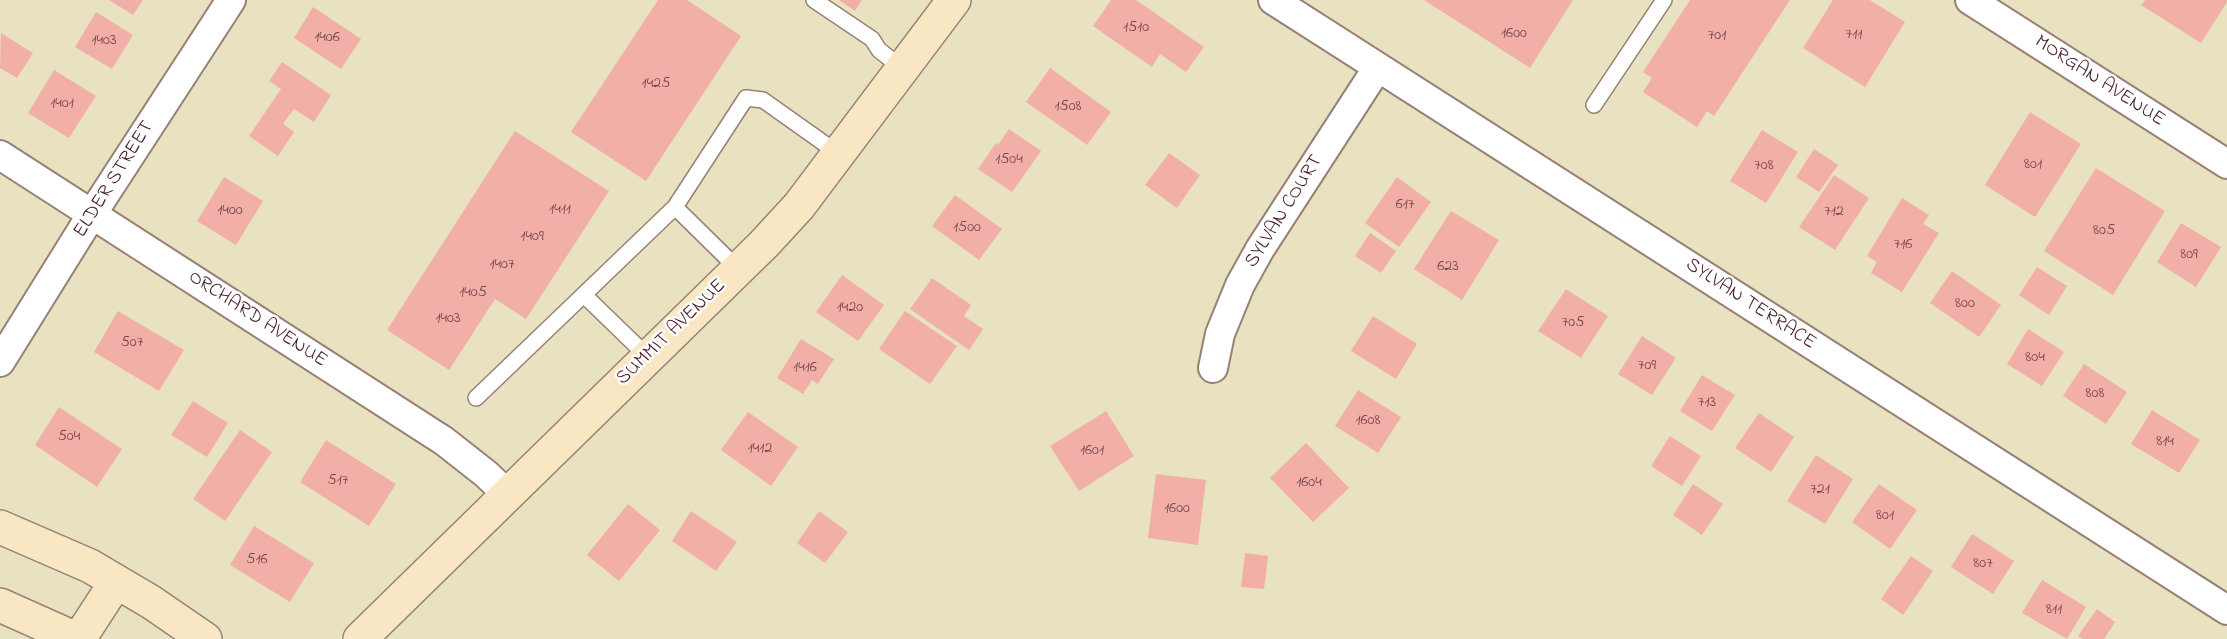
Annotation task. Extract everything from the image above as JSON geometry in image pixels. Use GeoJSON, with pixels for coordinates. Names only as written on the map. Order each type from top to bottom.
{"type":"FeatureCollection","features":[{"type":"Feature","properties":{"kind":"main road","name":"SUMMIT AVENUE"},"geometry":{"type":"LineString","coordinates":[[360,639],[738,269],[799,206],[954,0]]}},
{"type":"Feature","properties":{"kind":"main road"},"geometry":{"type":"LineString","coordinates":[[0,527],[90,566],[152,602],[205,639]]}},
{"type":"Feature","properties":{"kind":"main road"},"geometry":{"type":"LineString","coordinates":[[0,604],[77,639],[116,582]]}},
{"type":"Feature","properties":{"kind":"street","name":"ELDER STREET"},"geometry":{"type":"LineString","coordinates":[[0,362],[92,214],[231,0]]}},
{"type":"Feature","properties":{"kind":"street","name":"MORGAN AVENUE"},"geometry":{"type":"LineString","coordinates":[[1971,0],[2227,164]]}},
{"type":"Feature","properties":{"kind":"street","name":"SYLVAN TERRACE"},"geometry":{"type":"LineString","coordinates":[[1288,4],[1378,67],[2227,610]]}},
{"type":"Feature","properties":{"kind":"street","name":"SYLVAN COURT"},"geometry":{"type":"LineString","coordinates":[[1213,368],[1220,334],[1240,285],[1260,249],[1378,67]]}},
{"type":"Feature","properties":{"kind":"street","name":"ORCHARD AVENUE"},"geometry":{"type":"LineString","coordinates":[[0,155],[444,441],[507,494]]}},
{"type":"Feature","properties":{"kind":"lane"},"geometry":{"type":"LineString","coordinates":[[814,0],[872,39],[879,50],[903,69]]}},
{"type":"Feature","properties":{"kind":"lane"},"geometry":{"type":"LineString","coordinates":[[1594,105],[1664,0]]}},
{"type":"Feature","properties":{"kind":"lane"},"geometry":{"type":"LineString","coordinates":[[476,398],[675,207],[746,98],[763,100],[839,154]]}},
{"type":"Feature","properties":{"kind":"lane"},"geometry":{"type":"LineString","coordinates":[[675,207],[738,269]]}},
{"type":"Feature","properties":{"kind":"lane"},"geometry":{"type":"LineString","coordinates":[[584,295],[648,357]]}},
{"type":"Feature","properties":{"kind":"building"},"geometry":{"type":"Polygon","coordinates":[[[109,0],[143,0],[133,15],[109,0]]]}},
{"type":"Feature","properties":{"kind":"building"},"geometry":{"type":"Polygon","coordinates":[[[658,0],[687,0],[741,36],[646,181],[571,132],[658,0]]]}},
{"type":"Feature","properties":{"kind":"building"},"geometry":{"type":"Polygon","coordinates":[[[839,0],[862,0],[855,11],[839,0]]]}},
{"type":"Feature","properties":{"kind":"building"},"geometry":{"type":"Polygon","coordinates":[[[1111,0],[1136,0],[1204,47],[1186,72],[1160,54],[1152,67],[1093,26],[1111,0]]]}},
{"type":"Feature","properties":{"kind":"building"},"geometry":{"type":"Polygon","coordinates":[[[1424,0],[1573,0],[1530,68],[1424,0]]]}},
{"type":"Feature","properties":{"kind":"building"},"geometry":{"type":"Polygon","coordinates":[[[1690,0],[1790,0],[1714,116],[1707,111],[1697,127],[1643,92],[1652,78],[1643,72],[1690,0]]]}},
{"type":"Feature","properties":{"kind":"building"},"geometry":{"type":"Polygon","coordinates":[[[1833,0],[1870,0],[1905,22],[1865,87],[1803,48],[1833,0]]]}},
{"type":"Feature","properties":{"kind":"building"},"geometry":{"type":"Polygon","coordinates":[[[2145,0],[2227,0],[2227,2],[2201,43],[2141,5],[2145,0]]]}},
{"type":"Feature","properties":{"kind":"building"},"geometry":{"type":"Polygon","coordinates":[[[313,7],[361,39],[341,69],[294,38],[313,7]]]}},
{"type":"Feature","properties":{"kind":"building"},"geometry":{"type":"Polygon","coordinates":[[[96,12],[133,35],[112,69],[75,47],[96,12]]]}},
{"type":"Feature","properties":{"kind":"building"},"geometry":{"type":"Polygon","coordinates":[[[1,33],[33,53],[17,78],[0,68],[1,33]]]}},
{"type":"Feature","properties":{"kind":"building"},"geometry":{"type":"Polygon","coordinates":[[[282,62],[331,95],[314,122],[294,109],[283,124],[294,132],[278,156],[249,136],[281,89],[269,81],[282,62]]]}},
{"type":"Feature","properties":{"kind":"building"},"geometry":{"type":"Polygon","coordinates":[[[1050,68],[1111,112],[1087,145],[1026,102],[1050,68]]]}},
{"type":"Feature","properties":{"kind":"building"},"geometry":{"type":"Polygon","coordinates":[[[54,70],[96,96],[69,138],[28,113],[54,70]]]}},
{"type":"Feature","properties":{"kind":"building"},"geometry":{"type":"Polygon","coordinates":[[[2030,112],[2081,144],[2035,217],[1985,185],[2030,112]]]}},
{"type":"Feature","properties":{"kind":"building"},"geometry":{"type":"Polygon","coordinates":[[[1009,129],[1041,151],[1012,192],[978,169],[1009,129]]]}},
{"type":"Feature","properties":{"kind":"building"},"geometry":{"type":"Polygon","coordinates":[[[1762,130],[1798,152],[1766,203],[1730,181],[1762,130]]]}},
{"type":"Feature","properties":{"kind":"building"},"geometry":{"type":"Polygon","coordinates":[[[515,131],[609,191],[526,319],[495,299],[449,370],[387,330],[515,131]]]}},
{"type":"Feature","properties":{"kind":"building"},"geometry":{"type":"Polygon","coordinates":[[[1814,149],[1838,165],[1819,192],[1796,177],[1814,149]]]}},
{"type":"Feature","properties":{"kind":"building"},"geometry":{"type":"Polygon","coordinates":[[[1169,153],[1200,175],[1177,208],[1145,185],[1169,153]]]}},
{"type":"Feature","properties":{"kind":"building"},"geometry":{"type":"Polygon","coordinates":[[[2096,168],[2165,211],[2113,295],[2044,251],[2096,168]]]}},
{"type":"Feature","properties":{"kind":"building"},"geometry":{"type":"Polygon","coordinates":[[[1834,175],[1869,198],[1835,250],[1799,227],[1834,175]]]}},
{"type":"Feature","properties":{"kind":"building"},"geometry":{"type":"Polygon","coordinates":[[[224,177],[263,201],[236,245],[197,221],[224,177]]]}},
{"type":"Feature","properties":{"kind":"building"},"geometry":{"type":"Polygon","coordinates":[[[1397,177],[1431,202],[1399,247],[1365,223],[1397,177]]]}},
{"type":"Feature","properties":{"kind":"building"},"geometry":{"type":"Polygon","coordinates":[[[955,195],[1002,229],[979,260],[932,226],[955,195]]]}},
{"type":"Feature","properties":{"kind":"building"},"geometry":{"type":"Polygon","coordinates":[[[1902,198],[1929,215],[1923,224],[1939,233],[1902,292],[1871,273],[1877,262],[1867,256],[1902,198]]]}},
{"type":"Feature","properties":{"kind":"building"},"geometry":{"type":"Polygon","coordinates":[[[1451,211],[1499,240],[1462,300],[1414,269],[1451,211]]]}},
{"type":"Feature","properties":{"kind":"building"},"geometry":{"type":"Polygon","coordinates":[[[2181,223],[2221,247],[2196,287],[2157,262],[2181,223]]]}},
{"type":"Feature","properties":{"kind":"building"},"geometry":{"type":"Polygon","coordinates":[[[1370,233],[1396,251],[1381,273],[1355,256],[1370,233]]]}},
{"type":"Feature","properties":{"kind":"building"},"geometry":{"type":"Polygon","coordinates":[[[2037,267],[2067,286],[2049,315],[2019,295],[2037,267]]]}},
{"type":"Feature","properties":{"kind":"building"},"geometry":{"type":"Polygon","coordinates":[[[1952,271],[2001,305],[1979,337],[1930,303],[1952,271]]]}},
{"type":"Feature","properties":{"kind":"building"},"geometry":{"type":"Polygon","coordinates":[[[842,275],[884,305],[858,341],[816,312],[842,275]]]}},
{"type":"Feature","properties":{"kind":"building"},"geometry":{"type":"Polygon","coordinates":[[[932,278],[971,305],[964,316],[983,329],[969,350],[910,309],[932,278]]]}},
{"type":"Feature","properties":{"kind":"building"},"geometry":{"type":"Polygon","coordinates":[[[1566,289],[1608,316],[1581,358],[1538,331],[1566,289]]]}},
{"type":"Feature","properties":{"kind":"building"},"geometry":{"type":"Polygon","coordinates":[[[118,311],[184,350],[159,391],[94,352],[118,311]]]}},
{"type":"Feature","properties":{"kind":"building"},"geometry":{"type":"Polygon","coordinates":[[[905,311],[957,346],[930,384],[879,349],[905,311]]]}},
{"type":"Feature","properties":{"kind":"building"},"geometry":{"type":"Polygon","coordinates":[[[1373,316],[1417,344],[1396,379],[1351,351],[1373,316]]]}},
{"type":"Feature","properties":{"kind":"building"},"geometry":{"type":"Polygon","coordinates":[[[2028,329],[2064,352],[2042,386],[2007,364],[2028,329]]]}},
{"type":"Feature","properties":{"kind":"building"},"geometry":{"type":"Polygon","coordinates":[[[1642,336],[1676,358],[1652,395],[1618,374],[1642,336]]]}},
{"type":"Feature","properties":{"kind":"building"},"geometry":{"type":"Polygon","coordinates":[[[801,339],[834,359],[818,384],[812,380],[803,394],[777,378],[801,339]]]}},
{"type":"Feature","properties":{"kind":"building"},"geometry":{"type":"Polygon","coordinates":[[[2084,364],[2127,392],[2106,424],[2063,396],[2084,364]]]}},
{"type":"Feature","properties":{"kind":"building"},"geometry":{"type":"Polygon","coordinates":[[[1702,375],[1735,395],[1712,431],[1680,411],[1702,375]]]}},
{"type":"Feature","properties":{"kind":"building"},"geometry":{"type":"Polygon","coordinates":[[[1358,390],[1401,417],[1378,453],[1335,426],[1358,390]]]}},
{"type":"Feature","properties":{"kind":"building"},"geometry":{"type":"Polygon","coordinates":[[[193,401],[228,423],[207,457],[171,435],[193,401]]]}},
{"type":"Feature","properties":{"kind":"building"},"geometry":{"type":"Polygon","coordinates":[[[59,407],[122,449],[97,487],[35,445],[59,407]]]}},
{"type":"Feature","properties":{"kind":"building"},"geometry":{"type":"Polygon","coordinates":[[[2152,410],[2200,440],[2179,473],[2131,444],[2152,410]]]}},
{"type":"Feature","properties":{"kind":"building"},"geometry":{"type":"Polygon","coordinates":[[[1106,411],[1134,456],[1079,491],[1050,446],[1106,411]]]}},
{"type":"Feature","properties":{"kind":"building"},"geometry":{"type":"Polygon","coordinates":[[[748,412],[798,447],[771,486],[721,450],[748,412]]]}},
{"type":"Feature","properties":{"kind":"building"},"geometry":{"type":"Polygon","coordinates":[[[1759,413],[1794,437],[1771,472],[1735,448],[1759,413]]]}},
{"type":"Feature","properties":{"kind":"building"},"geometry":{"type":"Polygon","coordinates":[[[240,430],[272,452],[225,521],[193,499],[240,430]]]}},
{"type":"Feature","properties":{"kind":"building"},"geometry":{"type":"Polygon","coordinates":[[[1670,436],[1701,456],[1682,486],[1651,466],[1670,436]]]}},
{"type":"Feature","properties":{"kind":"building"},"geometry":{"type":"Polygon","coordinates":[[[326,440],[396,484],[369,526],[300,482],[326,440]]]}},
{"type":"Feature","properties":{"kind":"building"},"geometry":{"type":"Polygon","coordinates":[[[1306,443],[1349,488],[1313,522],[1270,478],[1306,443]]]}},
{"type":"Feature","properties":{"kind":"building"},"geometry":{"type":"Polygon","coordinates":[[[1816,455],[1853,479],[1825,524],[1787,501],[1816,455]]]}},
{"type":"Feature","properties":{"kind":"building"},"geometry":{"type":"Polygon","coordinates":[[[1156,474],[1206,480],[1198,545],[1148,538],[1156,474]]]}},
{"type":"Feature","properties":{"kind":"building"},"geometry":{"type":"Polygon","coordinates":[[[1693,484],[1723,504],[1702,535],[1673,515],[1693,484]]]}},
{"type":"Feature","properties":{"kind":"building"},"geometry":{"type":"Polygon","coordinates":[[[1879,484],[1917,510],[1890,549],[1852,522],[1879,484]]]}},
{"type":"Feature","properties":{"kind":"building"},"geometry":{"type":"Polygon","coordinates":[[[628,504],[660,530],[619,581],[587,555],[628,504]]]}},
{"type":"Feature","properties":{"kind":"building"},"geometry":{"type":"Polygon","coordinates":[[[691,511],[737,542],[716,571],[672,541],[691,511]]]}},
{"type":"Feature","properties":{"kind":"building"},"geometry":{"type":"Polygon","coordinates":[[[819,511],[848,532],[825,563],[797,543],[819,511]]]}},
{"type":"Feature","properties":{"kind":"building"},"geometry":{"type":"Polygon","coordinates":[[[254,526],[314,563],[290,602],[230,565],[254,526]]]}},
{"type":"Feature","properties":{"kind":"building"},"geometry":{"type":"Polygon","coordinates":[[[1972,534],[2014,561],[1993,594],[1951,567],[1972,534]]]}},
{"type":"Feature","properties":{"kind":"building"},"geometry":{"type":"Polygon","coordinates":[[[1245,553],[1268,556],[1264,589],[1241,587],[1245,553]]]}},
{"type":"Feature","properties":{"kind":"building"},"geometry":{"type":"Polygon","coordinates":[[[1911,556],[1933,571],[1903,615],[1881,599],[1911,556]]]}},
{"type":"Feature","properties":{"kind":"building"},"geometry":{"type":"Polygon","coordinates":[[[2042,580],[2086,607],[2067,639],[2022,613],[2042,580]]]}},
{"type":"Feature","properties":{"kind":"building"},"geometry":{"type":"Polygon","coordinates":[[[2097,609],[2115,622],[2104,639],[2083,639],[2078,636],[2097,609]]]}}]}
